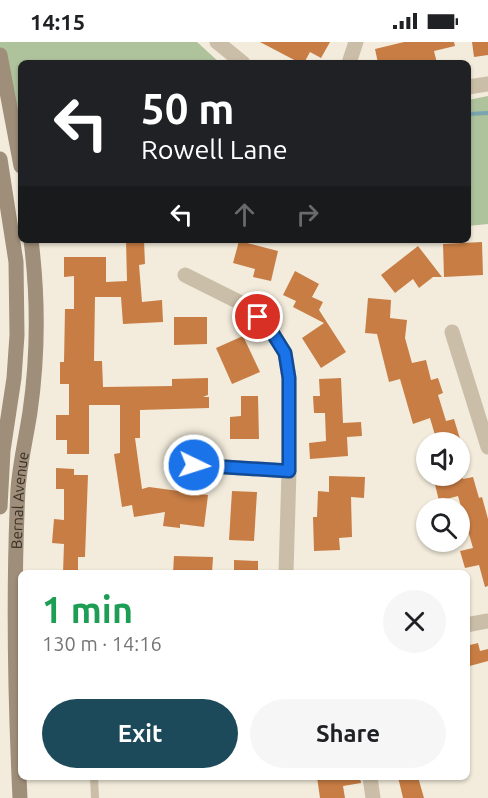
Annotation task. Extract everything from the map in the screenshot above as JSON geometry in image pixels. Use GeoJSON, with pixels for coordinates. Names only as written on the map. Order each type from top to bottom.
{"type":"FeatureCollection","features":[{"type":"Feature","properties":{"kind":"main road"},"geometry":{"type":"LineString","coordinates":[[0,55],[18,150]]}},
{"type":"Feature","properties":{"kind":"main road","name":"Bernal Avenue"},"geometry":{"type":"LineString","coordinates":[[0,159],[16,262],[13,387],[3,451],[0,507]]}},
{"type":"Feature","properties":{"kind":"main road","name":"Bernal Avenue"},"geometry":{"type":"LineString","coordinates":[[18,681],[16,563],[19,487],[34,378],[36,333],[31,243]]}},
{"type":"Feature","properties":{"kind":"main road","name":"Bernal Avenue"},"geometry":{"type":"LineString","coordinates":[[20,780],[20,798]]}},
{"type":"Feature","properties":{"kind":"street"},"geometry":{"type":"LineString","coordinates":[[217,42],[239,60]]}},
{"type":"Feature","properties":{"kind":"street"},"geometry":{"type":"LineString","coordinates":[[350,60],[356,42]]}},
{"type":"Feature","properties":{"kind":"street"},"geometry":{"type":"LineString","coordinates":[[471,87],[488,84]]}},
{"type":"Feature","properties":{"kind":"street"},"geometry":{"type":"LineString","coordinates":[[185,275],[245,304],[270,329],[285,353],[289,378],[286,570]]}},
{"type":"Feature","properties":{"kind":"street"},"geometry":{"type":"LineString","coordinates":[[452,332],[488,447]]}},
{"type":"Feature","properties":{"kind":"street"},"geometry":{"type":"LineString","coordinates":[[178,450],[194,465],[289,471]]}},
{"type":"Feature","properties":{"kind":"street"},"geometry":{"type":"LineString","coordinates":[[470,624],[488,621]]}},
{"type":"Feature","properties":{"kind":"street"},"geometry":{"type":"LineString","coordinates":[[370,780],[373,798]]}},
{"type":"Feature","properties":{"kind":"lane"},"geometry":{"type":"LineString","coordinates":[[94,780],[95,798]]}},
{"type":"Feature","properties":{"kind":"green space"},"geometry":{"type":"Polygon","coordinates":[[[0,42],[197,42],[217,60],[18,60],[18,114],[0,94],[0,42]]]}},
{"type":"Feature","properties":{"kind":"green space"},"geometry":{"type":"Polygon","coordinates":[[[488,96],[488,224],[471,226],[471,99],[488,96]]]}},
{"type":"Feature","properties":{"kind":"building"},"geometry":{"type":"Polygon","coordinates":[[[260,42],[330,42],[321,58],[310,52],[306,60],[294,60],[260,42]]]}},
{"type":"Feature","properties":{"kind":"building"},"geometry":{"type":"Polygon","coordinates":[[[404,42],[454,42],[455,46],[434,51],[436,60],[377,60],[375,49],[404,42]]]}},
{"type":"Feature","properties":{"kind":"building"},"geometry":{"type":"Polygon","coordinates":[[[472,42],[488,42],[488,55],[474,57],[472,42]]]}},
{"type":"Feature","properties":{"kind":"building"},"geometry":{"type":"Polygon","coordinates":[[[482,242],[483,275],[444,277],[443,244],[482,242]]]}},
{"type":"Feature","properties":{"kind":"building"},"geometry":{"type":"Polygon","coordinates":[[[126,243],[144,243],[145,264],[139,265],[142,302],[162,300],[163,322],[123,324],[121,297],[95,297],[94,361],[102,361],[103,387],[172,386],[172,379],[208,378],[208,395],[203,397],[209,397],[209,408],[140,410],[140,438],[135,438],[142,489],[149,487],[208,495],[204,527],[180,524],[180,528],[163,526],[165,512],[134,517],[132,505],[122,507],[114,454],[120,453],[120,405],[89,405],[89,454],[67,454],[67,440],[56,440],[56,415],[69,415],[69,384],[60,384],[60,362],[64,362],[65,309],[74,309],[74,276],[64,277],[64,257],[106,257],[106,282],[127,281],[126,243]]]}},
{"type":"Feature","properties":{"kind":"building"},"geometry":{"type":"Polygon","coordinates":[[[238,243],[278,251],[271,281],[253,277],[255,269],[233,263],[238,243]]]}},
{"type":"Feature","properties":{"kind":"building"},"geometry":{"type":"Polygon","coordinates":[[[418,246],[442,277],[433,277],[419,288],[413,279],[395,293],[381,275],[418,246]]]}},
{"type":"Feature","properties":{"kind":"building"},"geometry":{"type":"Polygon","coordinates":[[[295,271],[319,284],[312,297],[323,302],[319,310],[346,352],[321,368],[302,338],[324,323],[293,307],[296,301],[283,295],[295,271]]]}},
{"type":"Feature","properties":{"kind":"building"},"geometry":{"type":"Polygon","coordinates":[[[368,298],[391,300],[390,318],[407,320],[405,338],[412,363],[426,360],[431,380],[438,378],[443,393],[438,395],[446,421],[454,419],[458,432],[434,432],[430,418],[413,424],[400,379],[389,382],[377,334],[365,333],[368,298]]]}},
{"type":"Feature","properties":{"kind":"building"},"geometry":{"type":"Polygon","coordinates":[[[174,317],[207,317],[207,344],[174,345],[174,317]]]}},
{"type":"Feature","properties":{"kind":"building"},"geometry":{"type":"Polygon","coordinates":[[[243,336],[260,372],[232,384],[216,348],[243,336]]]}},
{"type":"Feature","properties":{"kind":"building"},"geometry":{"type":"Polygon","coordinates":[[[341,378],[343,423],[361,422],[362,436],[347,437],[348,456],[310,459],[309,443],[326,441],[325,413],[314,413],[313,396],[320,396],[319,379],[341,378]]]}},
{"type":"Feature","properties":{"kind":"building"},"geometry":{"type":"Polygon","coordinates":[[[241,396],[258,396],[259,439],[230,439],[230,417],[241,416],[241,396]]]}},
{"type":"Feature","properties":{"kind":"building"},"geometry":{"type":"Polygon","coordinates":[[[56,468],[74,469],[74,475],[88,475],[85,557],[78,557],[78,570],[63,570],[64,544],[52,543],[54,519],[64,520],[64,489],[56,489],[56,468]]]}},
{"type":"Feature","properties":{"kind":"building"},"geometry":{"type":"Polygon","coordinates":[[[329,476],[365,477],[364,498],[351,497],[352,537],[339,538],[340,550],[314,551],[313,517],[317,517],[318,491],[329,492],[329,476]]]}},
{"type":"Feature","properties":{"kind":"building"},"geometry":{"type":"Polygon","coordinates":[[[473,477],[488,519],[488,586],[485,587],[479,565],[465,568],[460,552],[470,552],[470,549],[473,548],[470,538],[470,498],[459,498],[458,496],[438,498],[435,486],[470,486],[470,478],[473,477]]]}},
{"type":"Feature","properties":{"kind":"building"},"geometry":{"type":"Polygon","coordinates":[[[232,491],[257,492],[254,541],[229,540],[232,491]]]}},
{"type":"Feature","properties":{"kind":"building"},"geometry":{"type":"Polygon","coordinates":[[[174,556],[213,557],[212,570],[173,570],[174,556]]]}},
{"type":"Feature","properties":{"kind":"building"},"geometry":{"type":"Polygon","coordinates":[[[234,560],[258,561],[258,570],[234,570],[234,560]]]}},
{"type":"Feature","properties":{"kind":"building"},"geometry":{"type":"Polygon","coordinates":[[[478,643],[480,651],[488,649],[488,661],[470,666],[470,645],[478,643]]]}},
{"type":"Feature","properties":{"kind":"building"},"geometry":{"type":"Polygon","coordinates":[[[317,780],[360,780],[361,783],[343,786],[345,798],[320,798],[317,780]]]}},
{"type":"Feature","properties":{"kind":"building"},"geometry":{"type":"Polygon","coordinates":[[[399,780],[419,780],[424,798],[403,798],[399,780]]]}},
{"type":"Feature","properties":{"kind":"waterway"},"geometry":{"type":"LineString","coordinates":[[471,114],[488,113]]}},
{"type":"Feature","properties":{"kind":"route"},"geometry":{"type":"LineString","coordinates":[[194,465],[289,471],[289,378],[285,353],[270,329],[258,317]]}}]}
